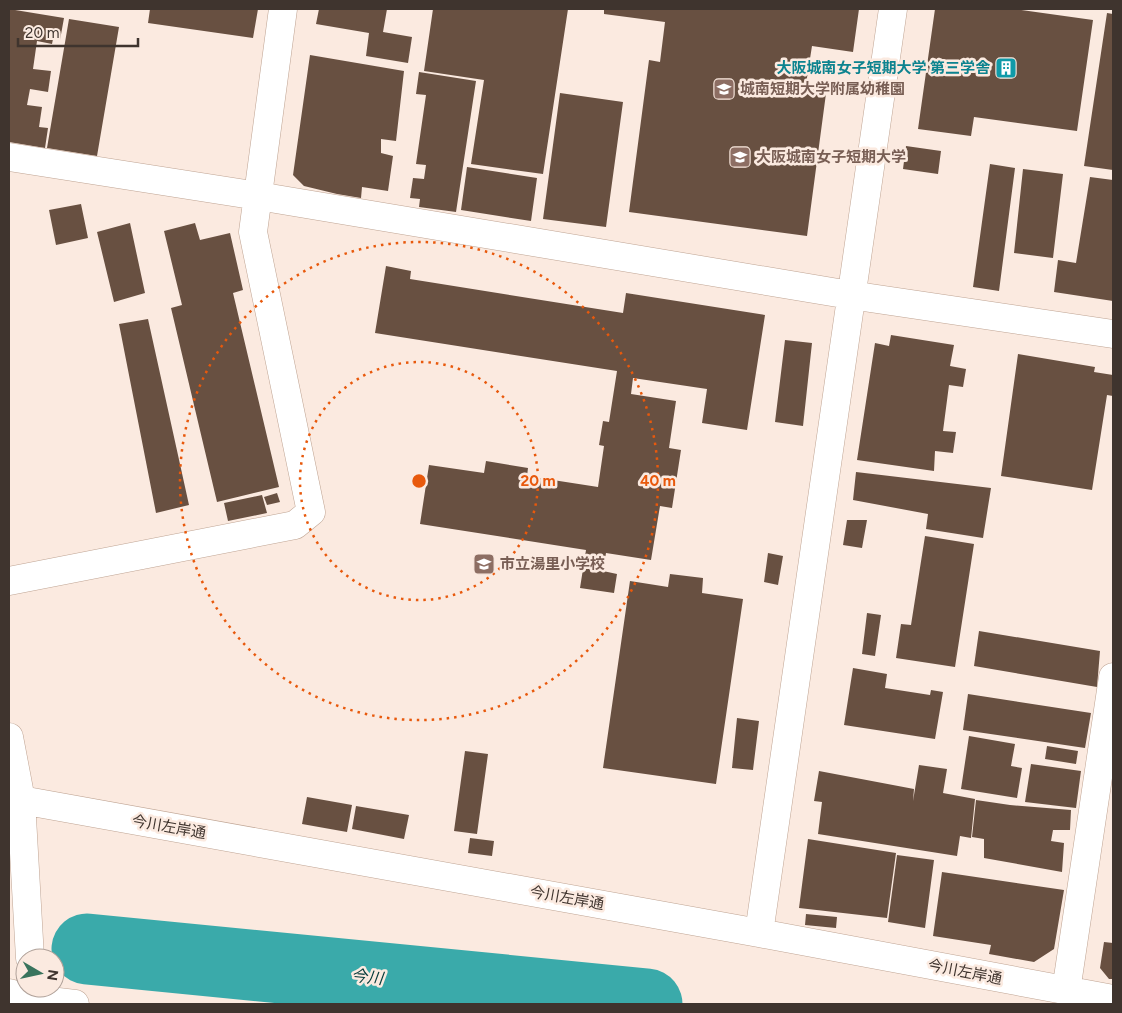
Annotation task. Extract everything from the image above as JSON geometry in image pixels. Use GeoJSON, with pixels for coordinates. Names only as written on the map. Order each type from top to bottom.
{"type":"FeatureCollection","features":[{"type":"Feature","properties":{"kind":"street"},"geometry":{"type":"LineString","coordinates":[[9,581],[295,525],[311,512],[253,232],[283,9]]}},
{"type":"Feature","properties":{"kind":"street"},"geometry":{"type":"LineString","coordinates":[[758,932],[893,9]]}},
{"type":"Feature","properties":{"kind":"street"},"geometry":{"type":"LineString","coordinates":[[9,157],[258,196],[850,295],[1113,334]]}},
{"type":"Feature","properties":{"kind":"street"},"geometry":{"type":"LineString","coordinates":[[1066,991],[1113,677]]}},
{"type":"Feature","properties":{"kind":"street"},"geometry":{"type":"LineString","coordinates":[[9,737],[20,800],[29,948]]}},
{"type":"Feature","properties":{"kind":"street","name":"今川左岸通"},"geometry":{"type":"LineString","coordinates":[[20,800],[758,932],[1113,1000]]}},
{"type":"Feature","properties":{"kind":"street"},"geometry":{"type":"LineString","coordinates":[[38,998],[75,1004]]}},
{"type":"Feature","properties":{"kind":"building"},"geometry":{"type":"Polygon","coordinates":[[[9,9],[64,18],[60,40],[53,39],[52,44],[37,41],[33,69],[51,71],[48,92],[30,89],[27,105],[42,107],[39,127],[48,128],[45,148],[9,142],[9,9]]]}},
{"type":"Feature","properties":{"kind":"building"},"geometry":{"type":"Polygon","coordinates":[[[150,9],[258,9],[253,38],[148,23],[150,9]]]}},
{"type":"Feature","properties":{"kind":"building"},"geometry":{"type":"Polygon","coordinates":[[[319,9],[387,9],[383,32],[412,37],[408,63],[366,56],[369,33],[316,24],[319,9]]]}},
{"type":"Feature","properties":{"kind":"building"},"geometry":{"type":"Polygon","coordinates":[[[433,9],[568,9],[543,174],[471,164],[484,80],[424,71],[433,9]]]}},
{"type":"Feature","properties":{"kind":"building","name":"大阪城南女子短期大学"},"geometry":{"type":"Polygon","coordinates":[[[604,9],[859,9],[853,52],[812,46],[806,84],[827,86],[807,236],[629,212],[649,60],[660,62],[665,22],[604,14],[604,9]]]}},
{"type":"Feature","properties":{"kind":"building","name":"大阪城南女子短期大学"},"geometry":{"type":"Polygon","coordinates":[[[935,9],[1014,9],[1093,20],[1077,131],[974,117],[971,136],[918,129],[935,9]]]}},
{"type":"Feature","properties":{"kind":"building"},"geometry":{"type":"Polygon","coordinates":[[[1107,13],[1113,14],[1113,170],[1084,166],[1107,13]]]}},
{"type":"Feature","properties":{"kind":"building"},"geometry":{"type":"Polygon","coordinates":[[[69,19],[119,27],[97,156],[47,148],[69,19]]]}},
{"type":"Feature","properties":{"kind":"building"},"geometry":{"type":"Polygon","coordinates":[[[310,55],[404,71],[396,141],[381,139],[381,153],[393,156],[388,191],[362,187],[361,198],[337,194],[304,186],[293,175],[310,55]]]}},
{"type":"Feature","properties":{"kind":"building"},"geometry":{"type":"Polygon","coordinates":[[[419,72],[476,81],[456,212],[419,207],[420,199],[410,198],[413,178],[424,179],[426,165],[416,164],[426,95],[416,94],[419,72]]]}},
{"type":"Feature","properties":{"kind":"building"},"geometry":{"type":"Polygon","coordinates":[[[560,93],[623,102],[606,227],[543,219],[560,93]]]}},
{"type":"Feature","properties":{"kind":"building"},"geometry":{"type":"Polygon","coordinates":[[[906,146],[941,151],[938,174],[903,169],[906,146]]]}},
{"type":"Feature","properties":{"kind":"building"},"geometry":{"type":"Polygon","coordinates":[[[990,164],[1015,168],[999,291],[973,287],[990,164]]]}},
{"type":"Feature","properties":{"kind":"building"},"geometry":{"type":"Polygon","coordinates":[[[467,167],[537,178],[531,221],[461,210],[467,167]]]}},
{"type":"Feature","properties":{"kind":"building"},"geometry":{"type":"Polygon","coordinates":[[[1023,169],[1063,174],[1053,258],[1014,253],[1023,169]]]}},
{"type":"Feature","properties":{"kind":"building"},"geometry":{"type":"Polygon","coordinates":[[[1090,177],[1113,180],[1113,301],[1054,292],[1058,260],[1076,263],[1090,177]]]}},
{"type":"Feature","properties":{"kind":"building"},"geometry":{"type":"Polygon","coordinates":[[[81,204],[88,238],[56,245],[49,210],[81,204]]]}},
{"type":"Feature","properties":{"kind":"building"},"geometry":{"type":"Polygon","coordinates":[[[130,223],[145,293],[114,302],[97,232],[130,223]]]}},
{"type":"Feature","properties":{"kind":"building"},"geometry":{"type":"Polygon","coordinates":[[[195,223],[200,240],[230,233],[243,290],[233,293],[279,487],[217,502],[171,308],[182,305],[164,231],[195,223]]]}},
{"type":"Feature","properties":{"kind":"building"},"geometry":{"type":"Polygon","coordinates":[[[386,266],[411,271],[410,279],[623,313],[626,293],[765,315],[747,430],[702,423],[707,389],[633,378],[631,394],[676,401],[669,448],[681,450],[672,508],[660,506],[651,560],[606,553],[603,571],[617,574],[614,593],[580,588],[586,550],[420,524],[429,465],[484,473],[486,461],[528,468],[527,476],[598,487],[604,446],[599,445],[603,421],[609,422],[617,371],[375,333],[386,266]]]}},
{"type":"Feature","properties":{"kind":"building"},"geometry":{"type":"Polygon","coordinates":[[[148,319],[189,505],[156,513],[119,324],[148,319]]]}},
{"type":"Feature","properties":{"kind":"building"},"geometry":{"type":"Polygon","coordinates":[[[891,335],[954,345],[950,366],[966,369],[963,387],[949,385],[943,431],[956,432],[953,453],[935,451],[934,471],[857,460],[875,343],[889,346],[891,335]]]}},
{"type":"Feature","properties":{"kind":"building"},"geometry":{"type":"Polygon","coordinates":[[[785,340],[812,343],[803,426],[775,422],[785,340]]]}},
{"type":"Feature","properties":{"kind":"building"},"geometry":{"type":"Polygon","coordinates":[[[1018,354],[1095,367],[1094,372],[1113,375],[1113,396],[1107,395],[1092,490],[1001,476],[1018,354]]]}},
{"type":"Feature","properties":{"kind":"building"},"geometry":{"type":"Polygon","coordinates":[[[856,472],[991,488],[983,538],[926,529],[928,514],[853,500],[856,472]]]}},
{"type":"Feature","properties":{"kind":"building"},"geometry":{"type":"Polygon","coordinates":[[[277,493],[280,502],[267,505],[264,497],[277,493]]]}},
{"type":"Feature","properties":{"kind":"building"},"geometry":{"type":"Polygon","coordinates":[[[262,495],[267,513],[228,521],[224,503],[262,495]]]}},
{"type":"Feature","properties":{"kind":"building"},"geometry":{"type":"Polygon","coordinates":[[[847,520],[867,520],[862,548],[843,545],[847,520]]]}},
{"type":"Feature","properties":{"kind":"building"},"geometry":{"type":"Polygon","coordinates":[[[925,536],[974,544],[955,667],[896,658],[901,624],[911,625],[925,536]]]}},
{"type":"Feature","properties":{"kind":"building"},"geometry":{"type":"Polygon","coordinates":[[[768,553],[783,556],[778,585],[764,582],[768,553]]]}},
{"type":"Feature","properties":{"kind":"building"},"geometry":{"type":"Polygon","coordinates":[[[670,574],[703,578],[702,593],[743,599],[716,784],[603,768],[630,581],[668,587],[670,574]]]}},
{"type":"Feature","properties":{"kind":"building"},"geometry":{"type":"Polygon","coordinates":[[[867,613],[881,615],[875,656],[862,654],[867,613]]]}},
{"type":"Feature","properties":{"kind":"building"},"geometry":{"type":"Polygon","coordinates":[[[979,631],[1100,651],[1097,687],[974,666],[979,631]]]}},
{"type":"Feature","properties":{"kind":"building"},"geometry":{"type":"Polygon","coordinates":[[[853,668],[887,674],[885,688],[930,695],[931,690],[943,692],[935,739],[844,725],[853,668]]]}},
{"type":"Feature","properties":{"kind":"building"},"geometry":{"type":"Polygon","coordinates":[[[968,694],[1091,713],[1085,748],[963,730],[968,694]]]}},
{"type":"Feature","properties":{"kind":"building"},"geometry":{"type":"Polygon","coordinates":[[[737,718],[759,721],[753,770],[732,768],[737,718]]]}},
{"type":"Feature","properties":{"kind":"building"},"geometry":{"type":"Polygon","coordinates":[[[969,736],[1015,744],[1011,766],[1022,768],[1017,798],[961,789],[969,736]]]}},
{"type":"Feature","properties":{"kind":"building"},"geometry":{"type":"Polygon","coordinates":[[[1047,746],[1078,751],[1076,764],[1045,759],[1047,746]]]}},
{"type":"Feature","properties":{"kind":"building"},"geometry":{"type":"Polygon","coordinates":[[[465,751],[488,754],[477,834],[454,831],[465,751]]]}},
{"type":"Feature","properties":{"kind":"building"},"geometry":{"type":"Polygon","coordinates":[[[1031,764],[1081,771],[1076,808],[1025,802],[1031,764]]]}},
{"type":"Feature","properties":{"kind":"building"},"geometry":{"type":"Polygon","coordinates":[[[919,765],[947,769],[943,793],[975,799],[971,838],[960,836],[957,856],[818,834],[822,802],[814,801],[819,771],[914,789],[913,801],[919,765]]]}},
{"type":"Feature","properties":{"kind":"building"},"geometry":{"type":"Polygon","coordinates":[[[307,797],[352,805],[347,832],[302,824],[307,797]]]}},
{"type":"Feature","properties":{"kind":"building"},"geometry":{"type":"Polygon","coordinates":[[[976,800],[1071,810],[1070,830],[1053,830],[1051,841],[1064,843],[1062,872],[984,858],[984,839],[972,837],[976,800]]]}},
{"type":"Feature","properties":{"kind":"building"},"geometry":{"type":"Polygon","coordinates":[[[356,806],[409,815],[404,839],[352,829],[356,806]]]}},
{"type":"Feature","properties":{"kind":"building"},"geometry":{"type":"Polygon","coordinates":[[[470,838],[494,841],[492,856],[468,853],[470,838]]]}},
{"type":"Feature","properties":{"kind":"building"},"geometry":{"type":"Polygon","coordinates":[[[808,839],[896,853],[887,918],[799,908],[808,839]]]}},
{"type":"Feature","properties":{"kind":"building"},"geometry":{"type":"Polygon","coordinates":[[[897,855],[934,860],[925,928],[888,922],[897,855]]]}},
{"type":"Feature","properties":{"kind":"building"},"geometry":{"type":"Polygon","coordinates":[[[942,872],[1064,890],[1054,949],[1034,962],[989,954],[991,945],[933,936],[942,872]]]}},
{"type":"Feature","properties":{"kind":"building"},"geometry":{"type":"Polygon","coordinates":[[[806,914],[837,917],[836,928],[805,925],[806,914]]]}},
{"type":"Feature","properties":{"kind":"building"},"geometry":{"type":"Polygon","coordinates":[[[1104,942],[1113,943],[1113,979],[1109,979],[1100,968],[1104,942]]]}},
{"type":"Feature","properties":{"kind":"waterway","name":"今川"},"geometry":{"type":"LineString","coordinates":[[87,949],[647,1004]]}},
{"type":"Feature","properties":{"kind":"place","name":"大阪城南女子短期大学 第三学舎"},"geometry":{"type":"Point","coordinates":[1006,68]}},
{"type":"Feature","properties":{"kind":"place","name":"城南短期大学附属幼稚園"},"geometry":{"type":"Point","coordinates":[724,89]}},
{"type":"Feature","properties":{"kind":"place","name":"大阪城南女子短期大学"},"geometry":{"type":"Point","coordinates":[740,157]}},
{"type":"Feature","properties":{"kind":"place","name":"市立湯里小学校"},"geometry":{"type":"Point","coordinates":[484,564]}}]}
